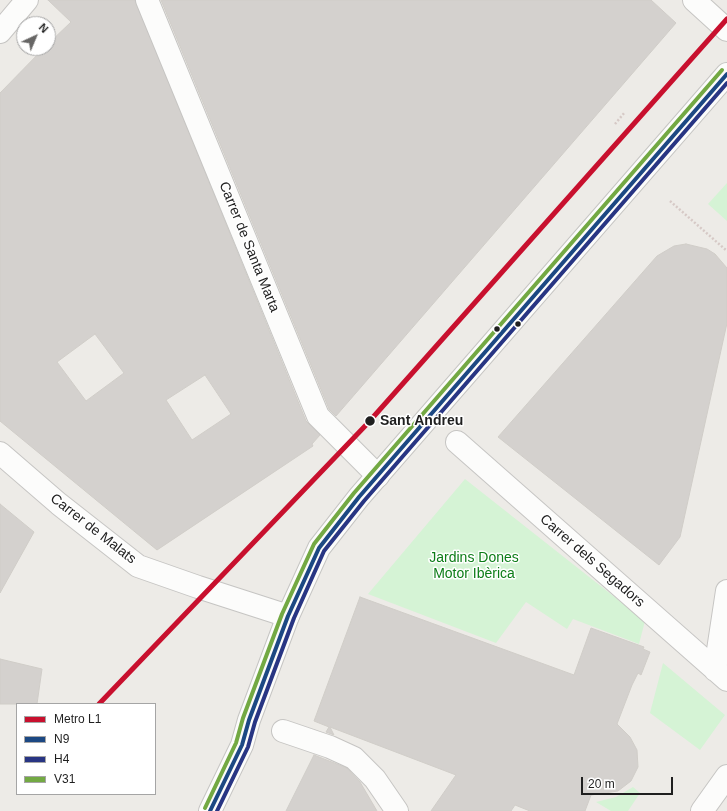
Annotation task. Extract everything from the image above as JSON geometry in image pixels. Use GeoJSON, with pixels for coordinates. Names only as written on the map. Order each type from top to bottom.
{"type":"FeatureCollection","features":[{"type":"Feature","properties":{"kind":"street","name":"Carrer de Santa Marta"},"geometry":{"type":"LineString","coordinates":[[147,0],[318,416],[378,476]]}},
{"type":"Feature","properties":{"kind":"street"},"geometry":{"type":"LineString","coordinates":[[694,0],[727,30]]}},
{"type":"Feature","properties":{"kind":"street"},"geometry":{"type":"LineString","coordinates":[[0,32],[21,3]]}},
{"type":"Feature","properties":{"kind":"street"},"geometry":{"type":"LineString","coordinates":[[210,811],[242,745],[252,713],[288,616],[319,548],[345,513],[727,74]]}},
{"type":"Feature","properties":{"kind":"street","name":"Carrer dels Segadors"},"geometry":{"type":"LineString","coordinates":[[457,442],[721,675]]}},
{"type":"Feature","properties":{"kind":"street","name":"Carrer de Malats"},"geometry":{"type":"LineString","coordinates":[[0,453],[59,504],[138,566],[288,616]]}},
{"type":"Feature","properties":{"kind":"street"},"geometry":{"type":"LineString","coordinates":[[721,675],[727,591]]}},
{"type":"Feature","properties":{"kind":"street"},"geometry":{"type":"LineString","coordinates":[[283,731],[330,747],[354,758],[375,779],[397,811]]}},
{"type":"Feature","properties":{"kind":"street"},"geometry":{"type":"LineString","coordinates":[[702,811],[727,776]]}},
{"type":"Feature","properties":{"kind":"path"},"geometry":{"type":"LineString","coordinates":[[615,124],[625,112]]}},
{"type":"Feature","properties":{"kind":"path"},"geometry":{"type":"LineString","coordinates":[[670,201],[727,251]]}},
{"type":"Feature","properties":{"kind":"green space"},"geometry":{"type":"Polygon","coordinates":[[[727,183],[727,221],[708,204],[727,183]]]}},
{"type":"Feature","properties":{"kind":"green space","name":"Jardins Dones Motor Ibèrica"},"geometry":{"type":"Polygon","coordinates":[[[465,479],[645,621],[639,644],[573,619],[567,629],[526,602],[496,643],[368,594],[465,479]]]}},
{"type":"Feature","properties":{"kind":"green space"},"geometry":{"type":"Polygon","coordinates":[[[663,663],[725,715],[700,750],[650,713],[663,663]]]}},
{"type":"Feature","properties":{"kind":"green space"},"geometry":{"type":"Polygon","coordinates":[[[633,787],[640,793],[628,811],[611,811],[596,802],[616,797],[633,787]]]}},
{"type":"Feature","properties":{"kind":"building"},"geometry":{"type":"Polygon","coordinates":[[[48,0],[135,0],[306,421],[320,435],[312,444],[313,446],[157,550],[0,421],[0,93],[36,56],[56,56],[56,36],[71,22],[48,0]],[[95,334],[57,362],[86,401],[124,373],[95,334]],[[205,375],[166,400],[192,440],[231,414],[205,375]]]}},
{"type":"Feature","properties":{"kind":"building"},"geometry":{"type":"Polygon","coordinates":[[[161,0],[651,0],[676,23],[336,416],[329,409],[161,0]]]}},
{"type":"Feature","properties":{"kind":"building"},"geometry":{"type":"Polygon","coordinates":[[[686,244],[707,249],[715,254],[727,268],[727,323],[680,537],[659,565],[498,437],[657,256],[674,246],[686,244]]]}},
{"type":"Feature","properties":{"kind":"building"},"geometry":{"type":"Polygon","coordinates":[[[0,504],[34,532],[0,593],[0,504]]]}},
{"type":"Feature","properties":{"kind":"building"},"geometry":{"type":"Polygon","coordinates":[[[360,597],[574,675],[591,628],[644,647],[643,649],[650,652],[641,675],[638,673],[632,685],[617,724],[630,737],[637,750],[638,767],[631,781],[618,791],[591,795],[585,811],[530,811],[515,805],[511,811],[431,811],[456,775],[330,727],[334,735],[326,732],[329,727],[314,721],[360,597]]]}},
{"type":"Feature","properties":{"kind":"building"},"geometry":{"type":"Polygon","coordinates":[[[0,659],[42,669],[37,703],[0,704],[0,659]]]}},
{"type":"Feature","properties":{"kind":"building"},"geometry":{"type":"Polygon","coordinates":[[[314,755],[347,768],[360,782],[377,811],[286,811],[314,755]]]}},
{"type":"Feature","properties":{"kind":"metro line","name":"L1"},"geometry":{"type":"LineString","coordinates":[[100,703],[367,424],[727,19]]}},
{"type":"Feature","properties":{"kind":"transit line","name":"V31"},"geometry":{"type":"LineString","coordinates":[[205,808],[236,743],[243,718],[282,614],[314,544],[354,493],[722,70]]}},
{"type":"Feature","properties":{"kind":"transit line","name":"N9"},"geometry":{"type":"LineString","coordinates":[[210,811],[242,745],[249,720],[288,616],[319,548],[359,497],[727,74]]}},
{"type":"Feature","properties":{"kind":"transit line","name":"H4"},"geometry":{"type":"LineString","coordinates":[[217,811],[248,747],[255,722],[294,618],[324,551],[364,501],[727,83]]}},
{"type":"Feature","properties":{"kind":"place","name":"Sant Andreu"},"geometry":{"type":"Point","coordinates":[370,421]}}]}
